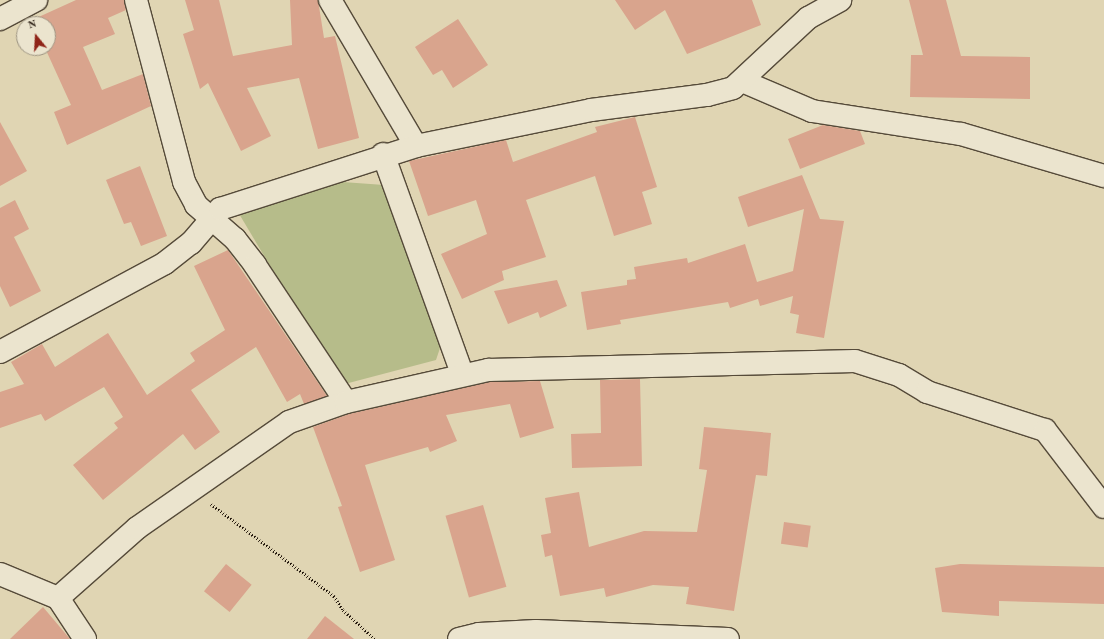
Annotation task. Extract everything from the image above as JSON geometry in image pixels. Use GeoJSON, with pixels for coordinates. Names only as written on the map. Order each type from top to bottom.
{"type":"FeatureCollection","features":[{"type":"Feature","properties":{"kind":"street"},"geometry":{"type":"LineString","coordinates":[[0,19],[36,0]]}},
{"type":"Feature","properties":{"kind":"street"},"geometry":{"type":"LineString","coordinates":[[136,0],[184,182],[196,205],[209,220],[235,239],[255,265],[346,402]]}},
{"type":"Feature","properties":{"kind":"street"},"geometry":{"type":"LineString","coordinates":[[330,0],[416,146]]}},
{"type":"Feature","properties":{"kind":"street"},"geometry":{"type":"LineString","coordinates":[[0,352],[164,263],[192,243],[209,220],[220,209],[383,154],[416,146],[591,110],[707,95],[742,81],[808,18],[840,0]]}},
{"type":"Feature","properties":{"kind":"street"},"geometry":{"type":"LineString","coordinates":[[742,81],[812,111],[962,134],[1104,176]]}},
{"type":"Feature","properties":{"kind":"street"},"geometry":{"type":"LineString","coordinates":[[383,154],[462,374]]}},
{"type":"Feature","properties":{"kind":"street"},"geometry":{"type":"LineString","coordinates":[[58,598],[137,528],[289,422],[346,402],[462,374],[856,361],[899,375],[927,392],[1046,430],[1104,507]]}},
{"type":"Feature","properties":{"kind":"street"},"geometry":{"type":"LineString","coordinates":[[0,574],[58,598],[85,639]]}},
{"type":"Feature","properties":{"kind":"street"},"geometry":{"type":"LineString","coordinates":[[459,639],[538,635],[728,639]]}},
{"type":"Feature","properties":{"kind":"path"},"geometry":{"type":"LineString","coordinates":[[191,489],[334,596],[343,610],[375,639]]}},
{"type":"Feature","properties":{"kind":"green space"},"geometry":{"type":"Polygon","coordinates":[[[329,181],[384,185],[443,339],[436,360],[341,385],[235,207],[329,181]]]}},
{"type":"Feature","properties":{"kind":"building"},"geometry":{"type":"Polygon","coordinates":[[[76,0],[124,0],[126,10],[108,18],[115,34],[83,47],[102,90],[143,74],[151,106],[67,145],[54,112],[71,105],[49,56],[56,56],[56,16],[41,16],[76,0]]]}},
{"type":"Feature","properties":{"kind":"building"},"geometry":{"type":"Polygon","coordinates":[[[185,0],[219,0],[233,56],[292,45],[290,0],[318,0],[324,38],[335,36],[359,138],[318,149],[299,78],[247,88],[271,136],[241,151],[208,83],[200,89],[183,34],[194,30],[185,0]]]}},
{"type":"Feature","properties":{"kind":"building"},"geometry":{"type":"Polygon","coordinates":[[[615,0],[752,0],[761,25],[687,54],[665,10],[635,30],[615,0]]]}},
{"type":"Feature","properties":{"kind":"building"},"geometry":{"type":"Polygon","coordinates":[[[909,0],[946,0],[961,56],[1030,57],[1030,99],[910,97],[911,55],[923,55],[909,0]]]}},
{"type":"Feature","properties":{"kind":"building"},"geometry":{"type":"Polygon","coordinates":[[[458,19],[488,65],[453,88],[442,70],[433,75],[415,47],[458,19]]]}},
{"type":"Feature","properties":{"kind":"building"},"geometry":{"type":"Polygon","coordinates":[[[635,117],[657,187],[642,192],[652,224],[614,236],[595,176],[526,200],[546,257],[502,271],[504,280],[462,299],[441,254],[487,234],[476,200],[428,216],[409,161],[506,140],[513,162],[597,132],[595,127],[635,117]]]}},
{"type":"Feature","properties":{"kind":"building"},"geometry":{"type":"Polygon","coordinates":[[[0,122],[27,171],[0,186],[0,122]]]}},
{"type":"Feature","properties":{"kind":"building"},"geometry":{"type":"Polygon","coordinates":[[[823,125],[860,131],[865,144],[800,169],[788,139],[823,125]]]}},
{"type":"Feature","properties":{"kind":"building"},"geometry":{"type":"Polygon","coordinates":[[[140,166],[167,236],[141,246],[131,222],[124,224],[106,180],[140,166]]]}},
{"type":"Feature","properties":{"kind":"building"},"geometry":{"type":"Polygon","coordinates":[[[802,175],[820,219],[844,221],[824,338],[796,333],[799,315],[790,313],[793,296],[760,306],[758,299],[730,308],[728,302],[620,320],[621,324],[587,330],[581,292],[627,285],[627,280],[636,279],[634,267],[687,258],[688,263],[745,244],[757,282],[793,271],[804,209],[748,227],[738,197],[802,175]]]}},
{"type":"Feature","properties":{"kind":"building"},"geometry":{"type":"Polygon","coordinates":[[[15,200],[29,229],[14,237],[41,291],[10,307],[0,286],[0,208],[15,200]]]}},
{"type":"Feature","properties":{"kind":"building"},"geometry":{"type":"Polygon","coordinates":[[[228,250],[327,396],[304,404],[300,394],[287,402],[256,347],[191,390],[220,432],[195,450],[183,434],[103,500],[73,465],[118,428],[114,423],[123,417],[104,387],[45,421],[41,414],[0,428],[0,392],[24,384],[11,362],[42,344],[55,367],[108,333],[147,395],[195,361],[190,353],[225,330],[194,266],[228,250]]]}},
{"type":"Feature","properties":{"kind":"building"},"geometry":{"type":"Polygon","coordinates":[[[557,280],[567,306],[540,318],[538,312],[508,324],[494,291],[557,280]]]}},
{"type":"Feature","properties":{"kind":"building"},"geometry":{"type":"Polygon","coordinates":[[[640,379],[642,466],[572,468],[571,434],[601,433],[600,380],[640,379]]]}},
{"type":"Feature","properties":{"kind":"building"},"geometry":{"type":"Polygon","coordinates":[[[540,381],[554,428],[520,438],[510,404],[446,415],[457,441],[430,452],[428,447],[365,465],[395,560],[360,572],[338,507],[342,506],[313,427],[349,414],[490,382],[540,381]]]}},
{"type":"Feature","properties":{"kind":"building"},"geometry":{"type":"Polygon","coordinates":[[[704,427],[771,433],[767,476],[756,475],[734,611],[686,604],[689,587],[653,585],[606,597],[604,588],[560,596],[552,555],[545,557],[541,535],[551,533],[545,498],[579,492],[589,547],[644,531],[697,532],[707,470],[699,469],[704,427]]]}},
{"type":"Feature","properties":{"kind":"building"},"geometry":{"type":"Polygon","coordinates":[[[483,505],[506,587],[469,597],[446,516],[483,505]]]}},
{"type":"Feature","properties":{"kind":"building"},"geometry":{"type":"Polygon","coordinates":[[[784,522],[811,526],[808,548],[781,544],[784,522]]]}},
{"type":"Feature","properties":{"kind":"building"},"geometry":{"type":"Polygon","coordinates":[[[226,564],[252,585],[230,612],[204,591],[226,564]]]}},
{"type":"Feature","properties":{"kind":"building"},"geometry":{"type":"Polygon","coordinates":[[[960,564],[1104,567],[1104,604],[999,601],[999,616],[942,612],[935,568],[960,564]]]}},
{"type":"Feature","properties":{"kind":"building"},"geometry":{"type":"Polygon","coordinates":[[[43,607],[70,639],[10,639],[43,607]]]}},
{"type":"Feature","properties":{"kind":"building"},"geometry":{"type":"Polygon","coordinates":[[[325,616],[354,639],[307,639],[325,616]]]}}]}
